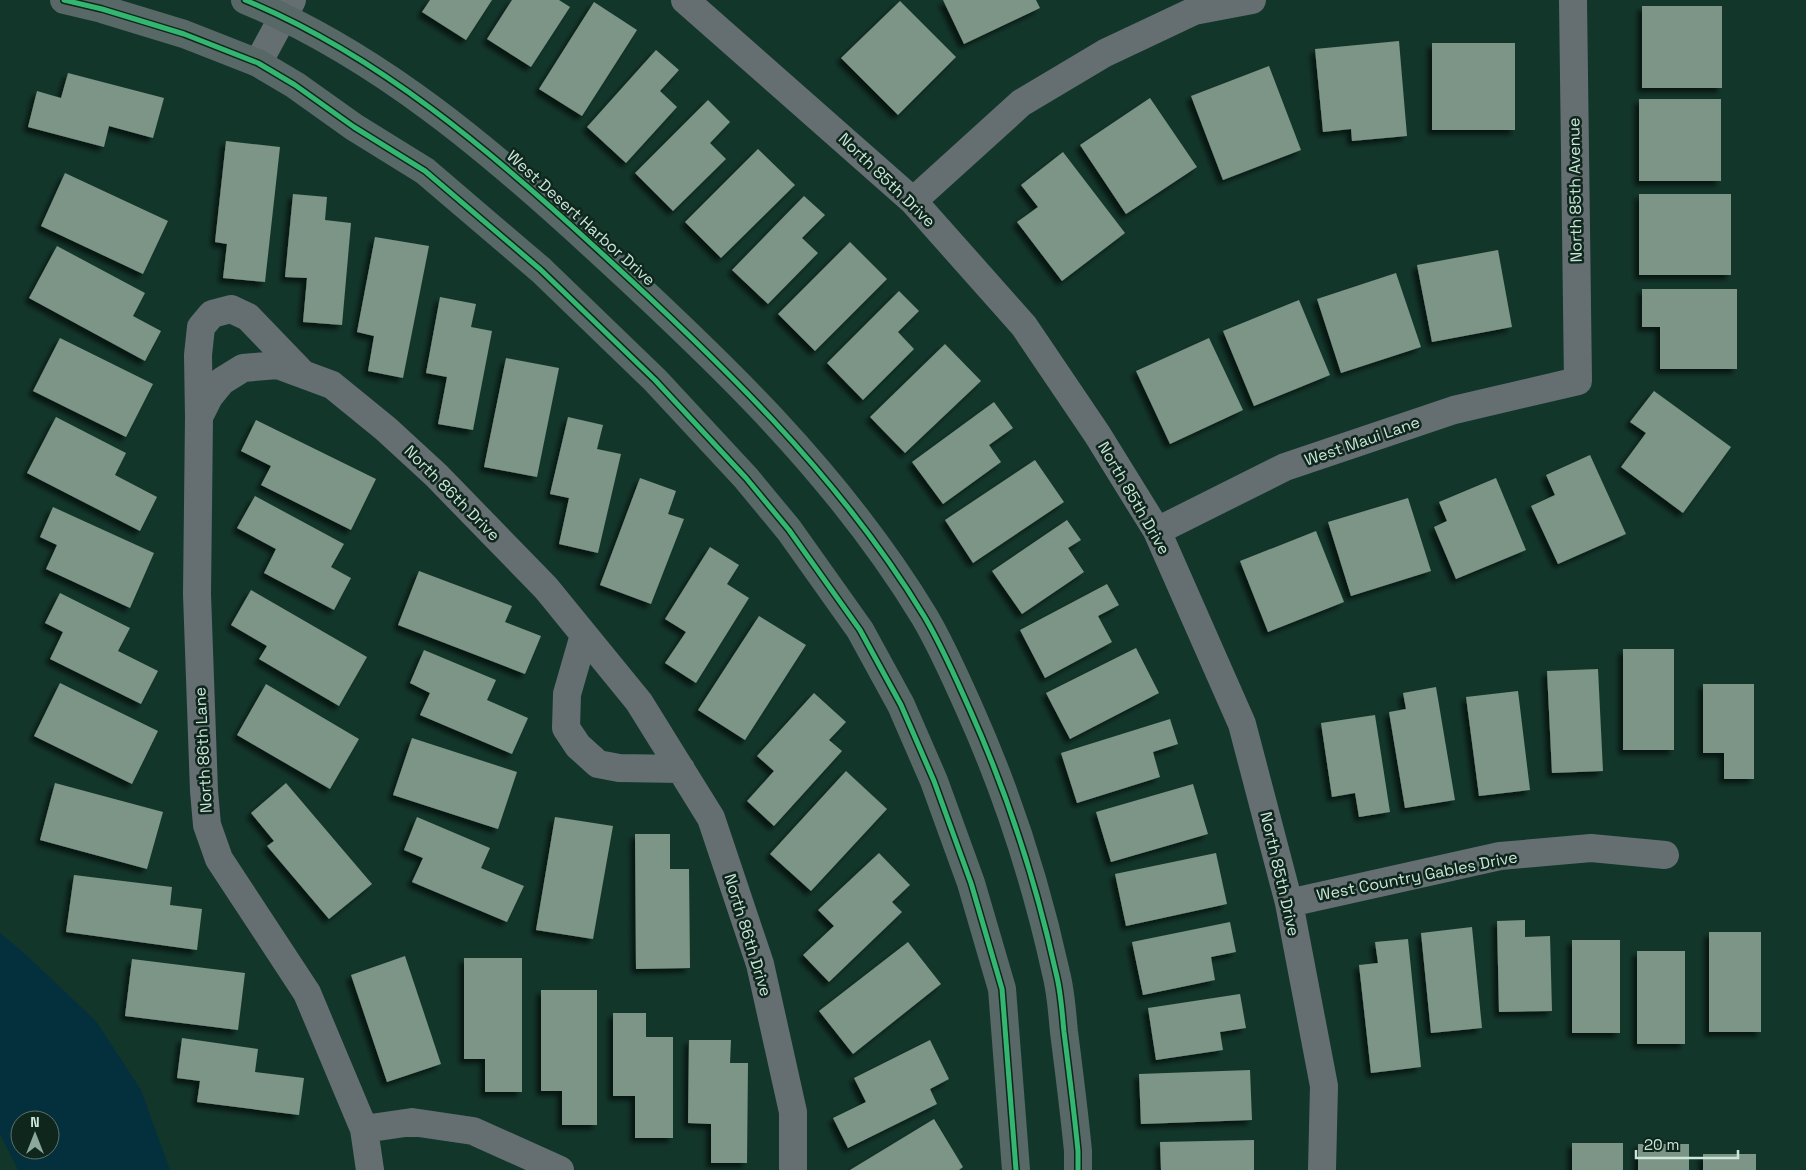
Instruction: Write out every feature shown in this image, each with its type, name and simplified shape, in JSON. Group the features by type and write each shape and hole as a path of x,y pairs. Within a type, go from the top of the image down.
{"street":[{"path":"64,0 102,9 184,34 258,64 295,84 354,127 425,171 534,264 654,380 746,478 789,530 860,630 901,705 934,781 971,883 1002,989 1016,1170"},
{"name":"West Desert Harbor Drive","path":"245,0 288,8 414,96 475,142 542,198 692,336 768,413 842,499 925,618 954,674 992,759 1029,865 1057,977 1078,1151 1078,1170"},
{"name":"North 85th Drive","path":"685,0 913,201 1024,326 1097,434 1157,531 1242,724 1288,903 1324,1086 1322,1170"},
{"path":"913,201 1021,103 1104,53 1194,11 1252,0"},
{"name":"North 85th Avenue","path":"1573,0 1578,381"},
{"path":"258,64 288,8"},
{"name":"North 86th Drive","path":"199,417 198,355 201,327 212,314 231,309 248,317 301,372"},
{"name":"North 86th Drive","path":"243,368 278,366 301,372 332,385 386,429 429,469 546,588 639,702 711,818 760,964 793,1112 793,1170"},
{"name":"North 86th Lane","path":"243,368 222,381 209,397 199,417 197,594 207,825 219,859 308,993 364,1129 370,1170"},
{"name":"West Maui Lane","path":"1157,531 1285,467 1454,410 1578,381"},
{"path":"584,635 567,694 566,728 578,746 598,764 619,768 681,770"},
{"name":"West Country Gables Drive","path":"1288,903 1500,856 1591,848 1665,855"},
{"path":"364,1129 412,1122 473,1131 560,1170"}],"water":[{"path":"0,933 23,952 96,1021 141,1090 170,1170 18,1170 13,1160 60,1160 60,1110 10,1110 10,1154 0,1134"}],"building":[{"path":"430,0 492,0 466,40 422,12"},
{"path":"512,0 559,0 570,7 531,67 487,39"},
{"path":"943,0 1036,0 1040,8 964,44"},
{"path":"900,1 956,57 898,115 841,58"},
{"path":"594,2 637,30 582,116 539,89"},
{"path":"1642,6 1722,6 1722,88 1642,88"},
{"path":"1399,41 1407,136 1352,141 1351,129 1323,132 1315,49"},
{"path":"1432,43 1515,43 1515,130 1432,130"},
{"path":"656,50 679,70 660,91 677,107 626,163 587,127"},
{"path":"1269,66 1301,150 1223,180 1191,96"},
{"path":"68,73 164,98 153,138 109,126 104,147 28,127 37,91 61,98"},
{"path":"1150,98 1197,167 1126,214 1080,145"},
{"path":"1639,99 1721,99 1721,181 1639,181"},
{"path":"708,100 730,122 710,143 726,159 673,211 635,173"},
{"path":"226,141 280,147 265,282 223,278 227,244 215,242"},
{"path":"758,149 795,185 721,258 685,222"},
{"path":"1063,152 1125,233 1062,281 1017,222 1038,207 1021,185"},
{"path":"65,173 168,221 143,274 41,226"},
{"path":"293,194 327,197 325,220 351,223 342,325 303,322 307,278 285,277"},
{"path":"1639,194 1731,194 1731,275 1639,275"},
{"path":"804,196 825,215 802,238 818,253 768,304 732,270"},
{"path":"375,237 429,246 403,378 368,371 374,336 357,332"},
{"path":"850,242 887,279 815,351 778,314"},
{"path":"57,246 145,293 133,316 161,331 145,361 29,298"},
{"path":"1498,250 1512,327 1432,342 1417,265"},
{"path":"1396,273 1421,347 1341,373 1317,299"},
{"path":"1642,289 1737,289 1737,369 1660,369 1660,327 1642,327"},
{"path":"899,291 919,311 898,332 914,349 863,400 827,363"},
{"path":"440,297 476,304 471,327 492,331 473,430 438,424 447,377 426,373"},
{"path":"1299,300 1330,375 1254,406 1223,331"},
{"path":"60,338 153,384 126,437 33,391"},
{"path":"1209,338 1243,410 1170,444 1136,371"},
{"path":"945,344 981,381 905,453 870,417"},
{"path":"506,358 559,368 537,477 484,467"},
{"path":"1654,391 1731,447 1683,513 1621,467 1646,433 1630,422"},
{"path":"994,402 1013,428 989,445 1001,462 943,504 912,462"},
{"path":"56,417 126,453 115,475 157,497 140,531 27,473"},
{"path":"568,417 603,425 597,449 621,454 598,553 559,544 569,498 550,494"},
{"path":"256,420 376,479 351,530 261,485 271,466 241,451"},
{"path":"1590,455 1626,534 1558,564 1531,506 1555,495 1546,475"},
{"path":"1035,460 1064,502 973,563 945,520"},
{"path":"640,478 676,491 668,514 684,519 651,604 600,585"},
{"path":"1496,478 1526,550 1456,579 1434,527 1447,521 1439,502"},
{"path":"255,496 344,544 331,567 351,578 334,610 264,573 276,549 237,528"},
{"path":"1408,498 1431,571 1351,596 1328,522"},
{"path":"53,507 154,553 130,608 46,569 57,545 40,537"},
{"path":"1067,520 1081,540 1068,548 1084,572 1022,614 992,571"},
{"path":"1316,531 1344,602 1268,632 1240,561"},
{"path":"710,547 739,565 727,584 749,598 696,683 665,663 686,632 665,619"},
{"path":"419,571 512,606 505,622 541,636 525,674 398,625"},
{"path":"1107,584 1119,605 1098,616 1112,642 1045,678 1020,630"},
{"path":"251,590 367,657 339,706 259,659 267,646 231,625"},
{"path":"60,593 130,628 118,651 158,671 141,704 50,659 63,632 45,623"},
{"path":"759,616 806,645 745,740 698,710"},
{"path":"1136,648 1159,693 1070,739 1046,693"},
{"path":"1623,649 1674,649 1674,750 1623,750"},
{"path":"424,650 496,680 487,700 528,718 512,754 420,715 430,693 410,683"},
{"path":"1598,669 1603,771 1552,773 1547,671"},
{"path":"60,683 158,731 132,784 34,736"},
{"path":"266,684 359,739 330,789 237,735"},
{"path":"1703,684 1754,684 1754,779 1724,779 1724,753 1703,753"},
{"path":"1436,687 1455,800 1405,808 1389,712 1406,709 1403,693"},
{"path":"1518,691 1530,790 1479,796 1466,697"},
{"path":"814,693 846,722 829,740 842,751 774,826 747,801 774,771 757,756"},
{"path":"1375,715 1390,812 1359,817 1355,793 1332,797 1321,723"},
{"path":"1170,719 1178,744 1153,752 1160,777 1077,803 1061,753"},
{"path":"412,738 517,772 498,829 393,795"},
{"path":"846,771 887,809 811,891 770,854"},
{"path":"55,783 163,812 147,869 40,840"},
{"path":"286,783 372,884 329,919 267,846 274,841 251,813"},
{"path":"1193,784 1208,834 1111,862 1096,812"},
{"path":"417,817 490,848 481,868 524,886 507,922 412,882 423,858 404,850"},
{"path":"555,817 613,826 593,939 536,930"},
{"path":"635,834 670,834 670,869 689,869 690,968 636,969"},
{"path":"879,853 910,885 892,902 902,912 829,982 803,955 834,926 818,910"},
{"path":"1216,853 1227,904 1126,926 1115,874"},
{"path":"74,875 172,887 170,905 202,909 197,950 66,932"},
{"path":"1525,920 1525,937 1550,936 1552,1011 1499,1012 1497,921"},
{"path":"1230,922 1236,952 1211,957 1215,980 1143,995 1132,942"},
{"path":"1472,927 1482,1028 1431,1033 1421,933"},
{"path":"1709,932 1761,932 1761,1032 1709,1032"},
{"path":"1408,939 1421,1067 1371,1073 1359,965 1378,963 1375,942"},
{"path":"1572,940 1620,940 1620,1033 1572,1033"},
{"path":"908,942 941,984 853,1054 819,1011"},
{"path":"1637,951 1685,951 1685,1044 1637,1044"},
{"path":"405,956 441,1064 387,1082 351,975"},
{"path":"464,958 522,958 522,1092 485,1092 485,1059 464,1059"},
{"path":"132,959 245,973 238,1030 125,1016"},
{"path":"541,990 597,990 597,1125 562,1125 562,1091 541,1091"},
{"path":"1240,994 1246,1028 1220,1032 1223,1050 1156,1060 1148,1008"},
{"path":"613,1013 646,1013 646,1037 673,1037 673,1138 635,1138 635,1096 613,1096"},
{"path":"182,1038 258,1049 255,1072 304,1078 299,1115 197,1102 200,1081 177,1078"},
{"path":"689,1040 731,1040 730,1063 748,1063 747,1163 711,1163 711,1124 688,1123"},
{"path":"930,1040 949,1079 930,1089 937,1104 848,1148 833,1118 866,1102 854,1078"},
{"path":"1250,1070 1252,1120 1141,1124 1139,1074"},
{"path":"934,1119 963,1167 959,1170 850,1170"},
{"path":"1254,1140 1254,1170 1161,1170 1160,1142"},
{"path":"1572,1143 1623,1143 1623,1170 1572,1170"},
{"path":"1638,1144 1689,1144 1689,1170 1638,1170"},
{"path":"1703,1154 1756,1154 1756,1170 1703,1170"}],"cycle path":[{"path":"64,0 102,9 184,34 258,63 295,85 354,127 425,171 541,270 655,380 746,478 789,530 860,630 901,705 934,781 971,883 1002,989 1016,1170"},
{"path":"245,0 341,48 387,77 475,142 516,177 642,291 731,376 815,467 854,514 890,564 937,639 984,742 1020,839 1048,939 1059,987 1078,1151 1078,1170"}]}
